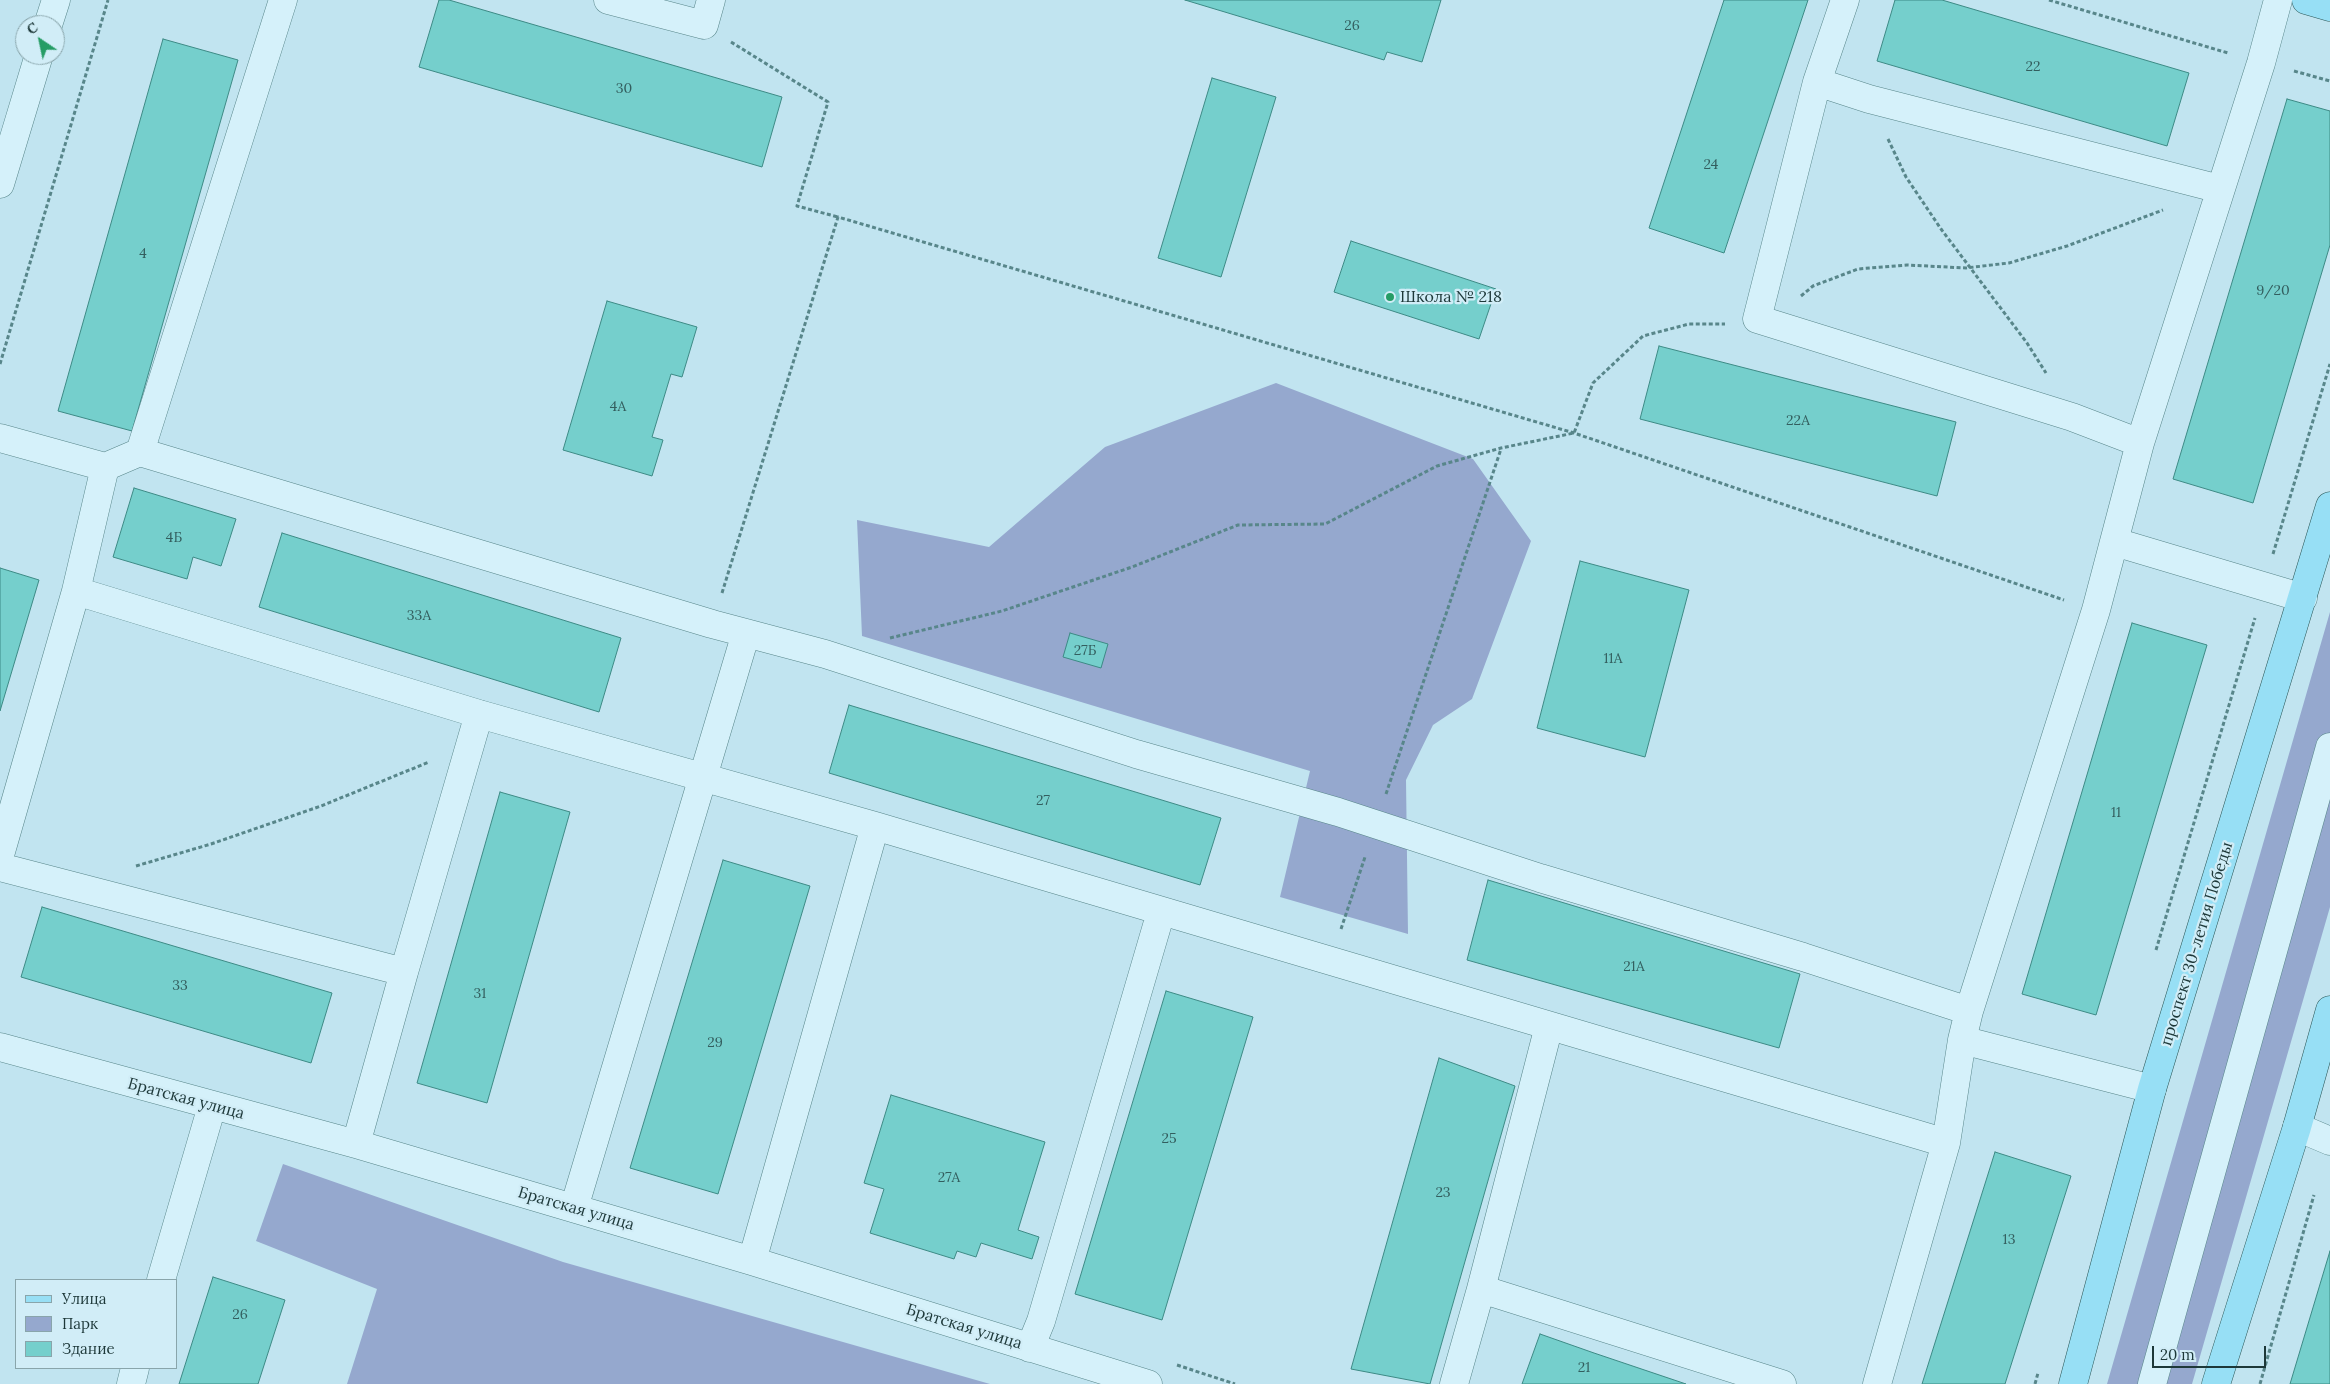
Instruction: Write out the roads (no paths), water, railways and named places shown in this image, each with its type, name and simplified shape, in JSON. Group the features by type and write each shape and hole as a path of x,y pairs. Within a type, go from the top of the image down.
{"main road":[{"path":"2306,0 2330,7"},
{"name":"проспект 30-летия Победы","path":"2072,1384 2152,1089 2330,506"},
{"path":"2216,1384 2297,1127 2330,1010"}],"street":[{"path":"51,15 56,0"},
{"path":"140,452 283,0"},
{"path":"608,0 707,12"},
{"path":"1845,0 1817,82 1763,320 2072,417 2140,443"},
{"path":"1878,1384 1946,1143 1962,1040 1969,1011 2096,610 2140,443 2261,62 2278,0"},
{"path":"0,184 36,65"},
{"path":"1817,82 1869,99 2220,189"},
{"path":"0,438 105,467 140,452 712,624 825,654 1136,754 1376,824 1540,878 1803,956 1969,1011"},
{"path":"0,855 76,591 105,467"},
{"path":"2115,542 2303,598"},
{"path":"76,591 479,714 875,826 1946,1143"},
{"path":"574,1208 746,633"},
{"path":"356,1144 479,714"},
{"path":"2152,1384 2330,747"},
{"path":"752,1261 875,826"},
{"path":"0,867 404,972"},
{"path":"1030,1348 1041,1321 1161,912"},
{"path":"1454,1384 1481,1289 1549,1026"},
{"path":"1962,1040 2152,1089"},
{"name":"Братская улица","path":"0,1047 356,1144 752,1261 1148,1384"},
{"path":"161,1279 212,1106"},
{"path":"2297,1127 2330,1141"},
{"path":"1481,1289 1782,1384"},
{"path":"131,1384 135,1369"}],"place":[{"name":"Школа № 218","path":"1390,297"}]}
